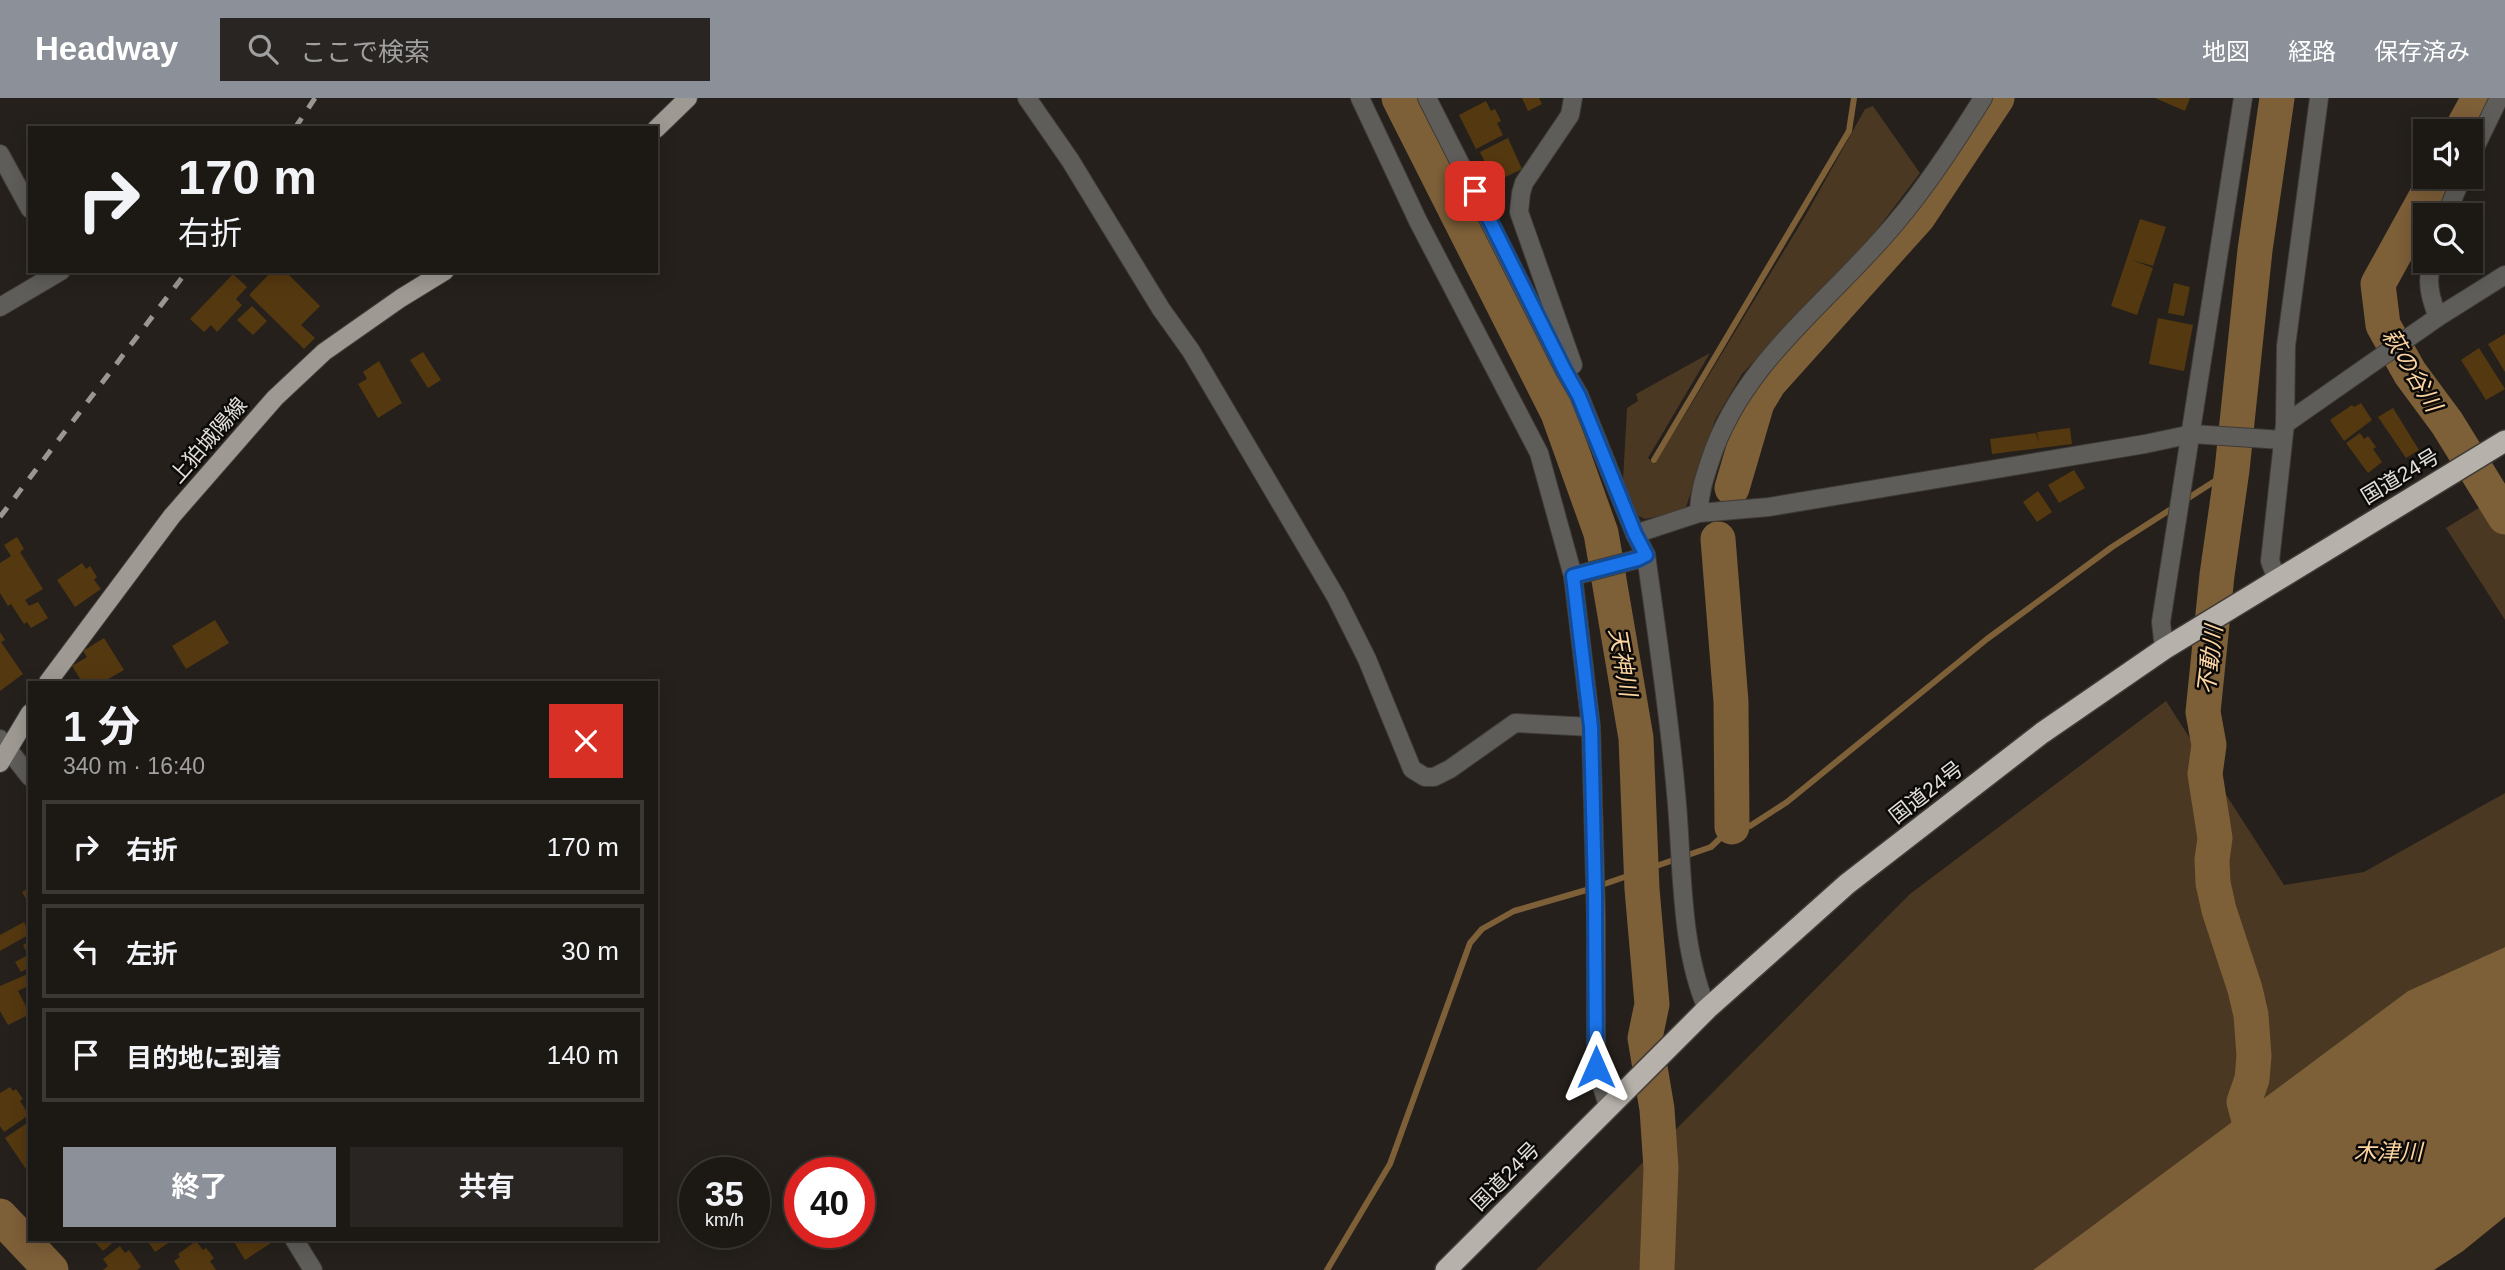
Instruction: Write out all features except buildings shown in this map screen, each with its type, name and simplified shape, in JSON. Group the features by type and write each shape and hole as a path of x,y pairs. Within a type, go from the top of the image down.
{"highway":[{"name":"国道24号","path":"1446,1270 1707,1009 1847,884 2042,733 2170,645 2496,447"}],"main road":[{"path":"658,127 688,98"},
{"name":"上狛城陽線","path":"49,681 172,516 275,398 324,352 442,273"},
{"path":"3,751 28,716"}],"street":[{"path":"1027,98 1070,160 1161,309 1191,351 1336,597 1367,659 1412,769 1425,777 1434,777 1450,769 1515,723 1591,727"},
{"path":"1360,98 1418,220 1539,453 1578,575 1591,727 1596,905 1596,1067 1608,1106"},
{"path":"1427,98 1579,396 1635,534 1642,557 1667,696 1685,906 1696,982 1707,1009"},
{"path":"1573,98 1570,114 1524,183 1519,212 1574,368 1579,396"},
{"path":"1699,513 1699,495 1718,436 1740,395 1791,332 1898,221 1939,166 1983,98"},
{"path":"2170,645 2161,622 2199,434 2244,98"},
{"path":"2277,580 2270,561 2286,346 2319,98"},
{"path":"2483,131 2499,98"},
{"path":"0,154 28,205"},
{"path":"0,307 58,273"},
{"path":"2428,273 2430,298 2438,317"},
{"path":"1635,534 1699,513 1782,504 2199,434 2279,434 2374,361 2505,275"},
{"path":"1578,575 1642,557"},
{"path":"3,751 28,775"},
{"path":"295,1241 313,1270"}],"shaded area":[{"path":"1873,106 1920,173 1873,235 1742,374 1715,420 1686,507 1679,512 1645,519 1635,514 1623,480 1627,408 1638,401 1636,394 1710,353 1648,458 1655,464 1807,213 1865,109"},
{"path":"2505,492 2505,620 2446,528"},
{"path":"2166,701 2284,885 2364,872 2505,793 2505,947 2408,991 2033,1270 1536,1270 1910,894"}],"water":[{"name":"木津川","path":"2505,947 2505,1217 2463,1251 2434,1270 2033,1270 2408,991"}],"waterway":[{"name":"天神川","path":"1399,98 1558,413 1601,533 1636,738 1642,889 1652,1004 1645,1038 1657,1109 1661,1168 1657,1270"},
{"path":"1654,460 1849,131 1854,98"},
{"path":"1732,488 1757,403 1769,383 1918,217 1997,98"},
{"name":"不動川","path":"2259,1157 2244,1102 2252,1079 2254,1056 2251,1015 2213,883 2215,838 2205,774 2209,745 2203,712 2255,250 2277,98"},
{"name":"萩の谷川","path":"2468,119 2479,98"},
{"name":"萩の谷川","path":"2430,189 2378,284 2383,325 2410,373 2447,423 2505,517"},
{"path":"1327,1270 1390,1164 1470,943 1482,929 1514,911 1590,889 1711,847 1732,827 1750,826 1787,802 1987,639 2112,547 2232,470"},
{"name":"天神川","path":"1601,533 1604,524"},
{"path":"1718,539 1731,702 1732,827"},
{"path":"0,1216 51,1270"}],"railway":[{"path":"296,126 315,98"},
{"path":"0,517 185,273"}],"route":[{"path":"1475,191 1579,396 1646,555 1573,576 1591,727 1596,1067"}]}
